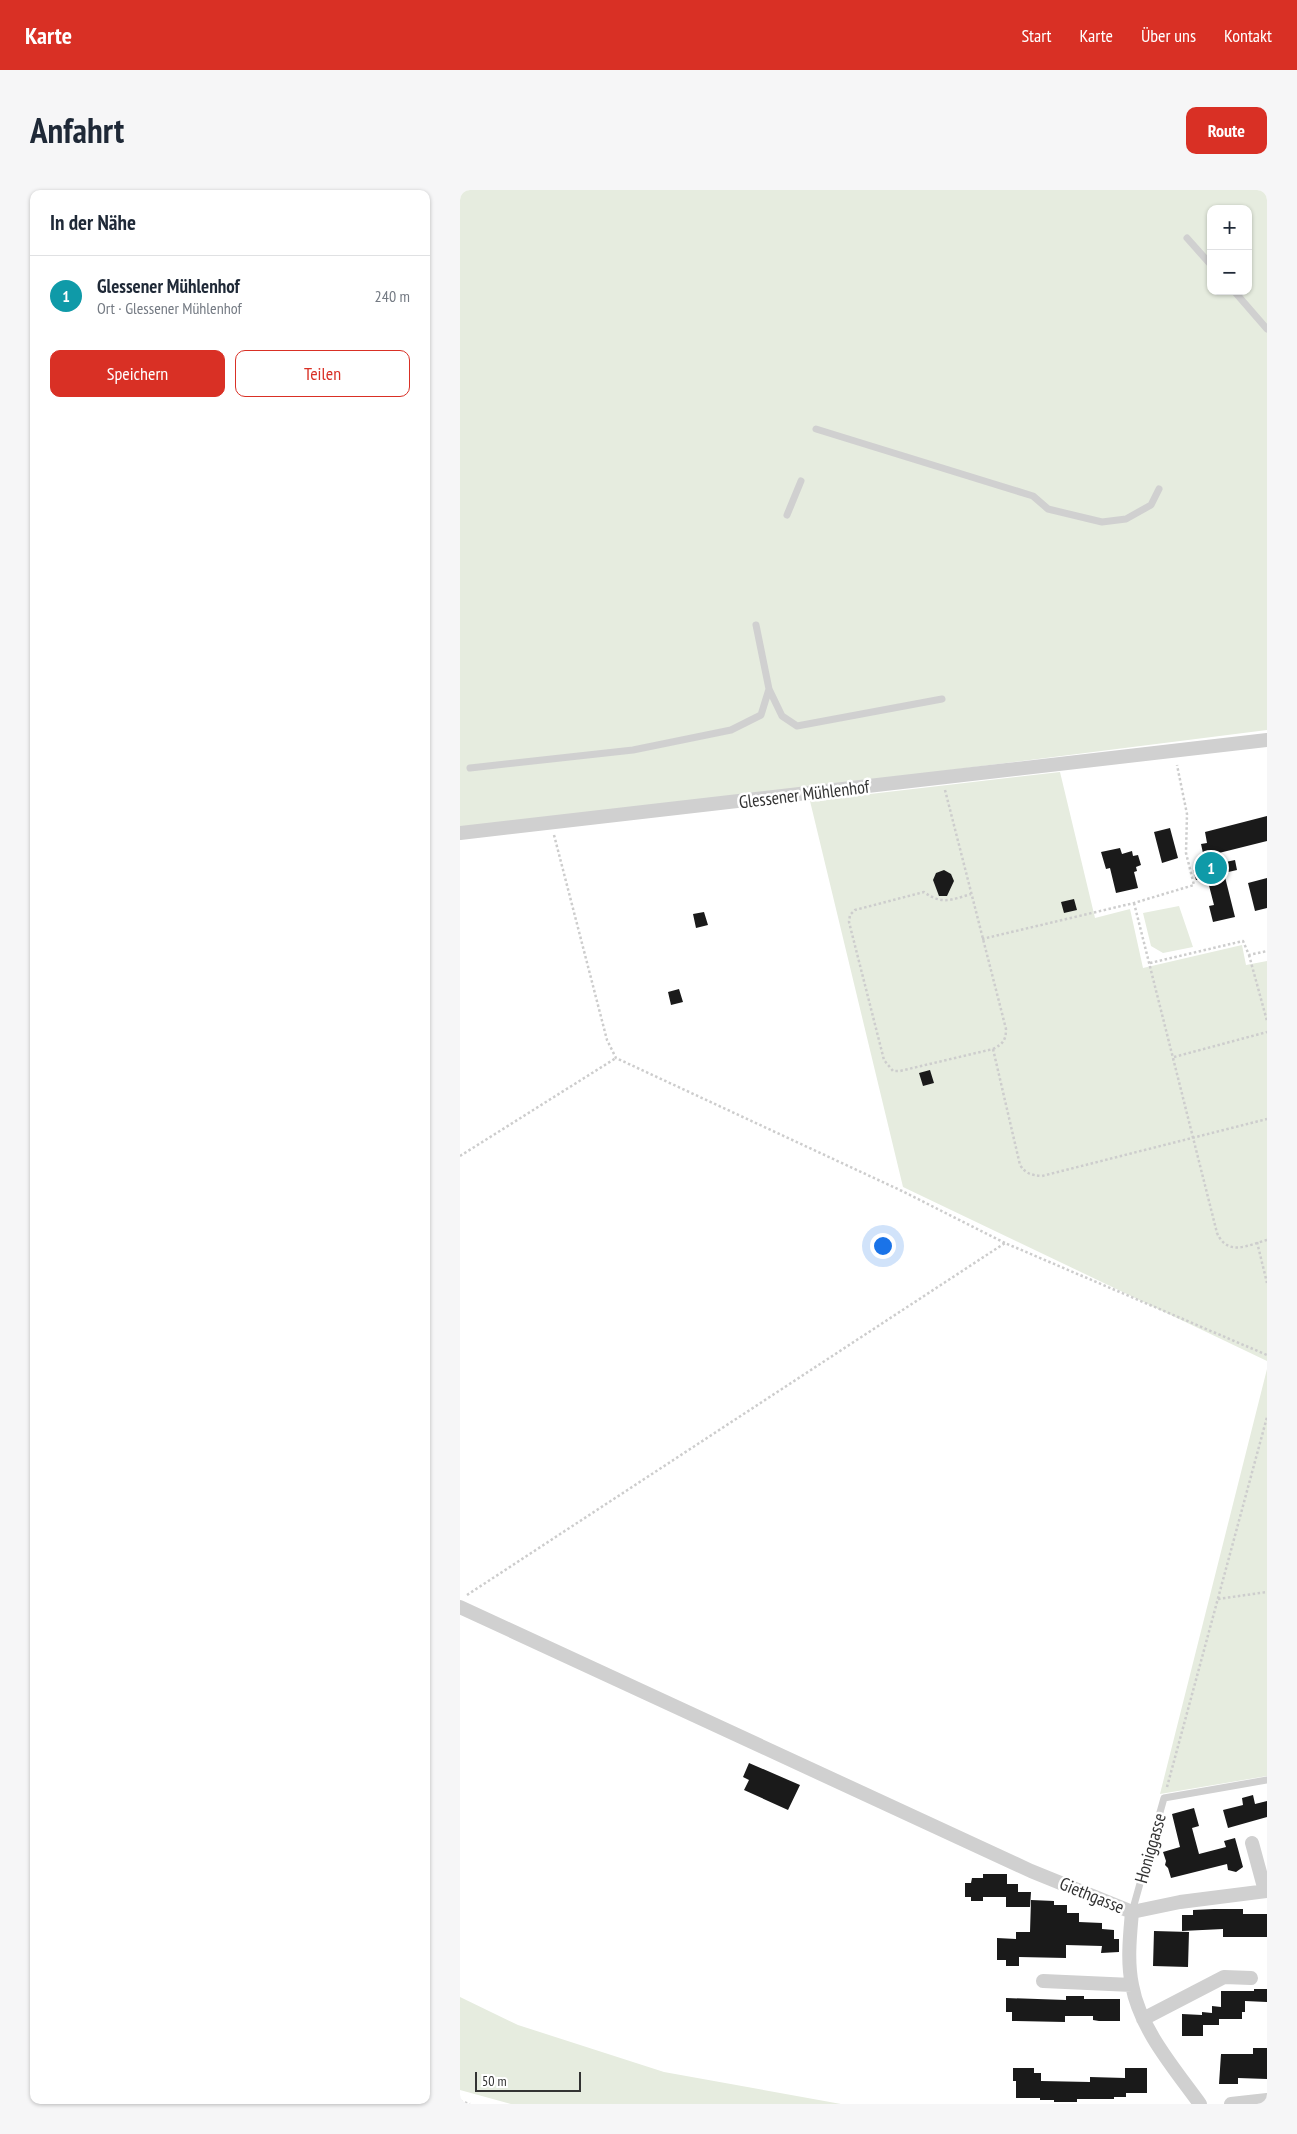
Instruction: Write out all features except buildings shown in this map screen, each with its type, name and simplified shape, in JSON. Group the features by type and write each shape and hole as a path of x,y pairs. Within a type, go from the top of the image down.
{"street":[{"name":"Glessener Mühlenhof","path":"460,833 1267,740"},
{"name":"Giethgasse","path":"460,1607 1031,1871 1132,1912 1180,1902 1266,1891 1252,1842"},
{"path":"1132,1912 1129,1947 1132,1985 1144,2019 1168,2061 1200,2104"},
{"path":"1144,2019 1224,1977 1251,1978"},
{"path":"1043,1981 1132,1985"},
{"path":"1231,2104 1267,2100"}],"lane":[{"path":"1187,238 1207,260"},
{"path":"1237,295 1267,329"},
{"path":"816,429 1033,496 1048,509 1102,522 1126,520 1151,505 1158,489"},
{"path":"787,515 801,480"},
{"path":"756,625 769,689 782,716 797,726 942,699"},
{"path":"470,768 632,750 731,730 761,715 769,689"},
{"name":"Honiggasse","path":"1132,1912 1164,1798 1267,1780"}],"path":[{"path":"982,939 1134,903 1194,885 1186,853 1187,814 1175,751"},
{"path":"943,778 1006,1029 1006,1038 1001,1045 993,1049 900,1071 893,1071 884,1060 849,922 850,915 855,910 924,892 935,899 947,901 971,894"},
{"path":"551,823 607,1040 616,1058 902,1190 1005,1243 1267,1356"},
{"path":"1134,903 1174,1057 1192,1137 1221,1242 1228,1247 1238,1247 1267,1240"},
{"path":"1150,964 1243,941 1249,954 1267,1021"},
{"path":"1249,954 1267,951"},
{"path":"1174,1057 1267,1032"},
{"path":"993,1049 1020,1165 1024,1171 1031,1175 1042,1176 1267,1119"},
{"path":"460,1156 616,1058"},
{"path":"1257,1242 1267,1283"},
{"path":"460,1599 1005,1243"},
{"path":"1164,1798 1267,1417"},
{"path":"1218,1599 1267,1592"},
{"path":"460,2101 470,2104"}],"shaded area":[{"path":"460,190 1267,190 1267,730 808,788 460,829"},
{"path":"1060,772 1095,918 1130,909 1143,968 1242,945 1246,965 1267,961 1267,1361 903,1187 810,801"},
{"path":"1179,906 1193,947 1163,953 1151,946 1143,913"},
{"path":"1267,1369 1267,1776 1160,1794"},
{"path":"460,1997 518,2025 664,2072 841,2104 511,2104 460,2090"}],"place":[{"name":"Glessener Mühlenhof","path":"1211,868"}]}
